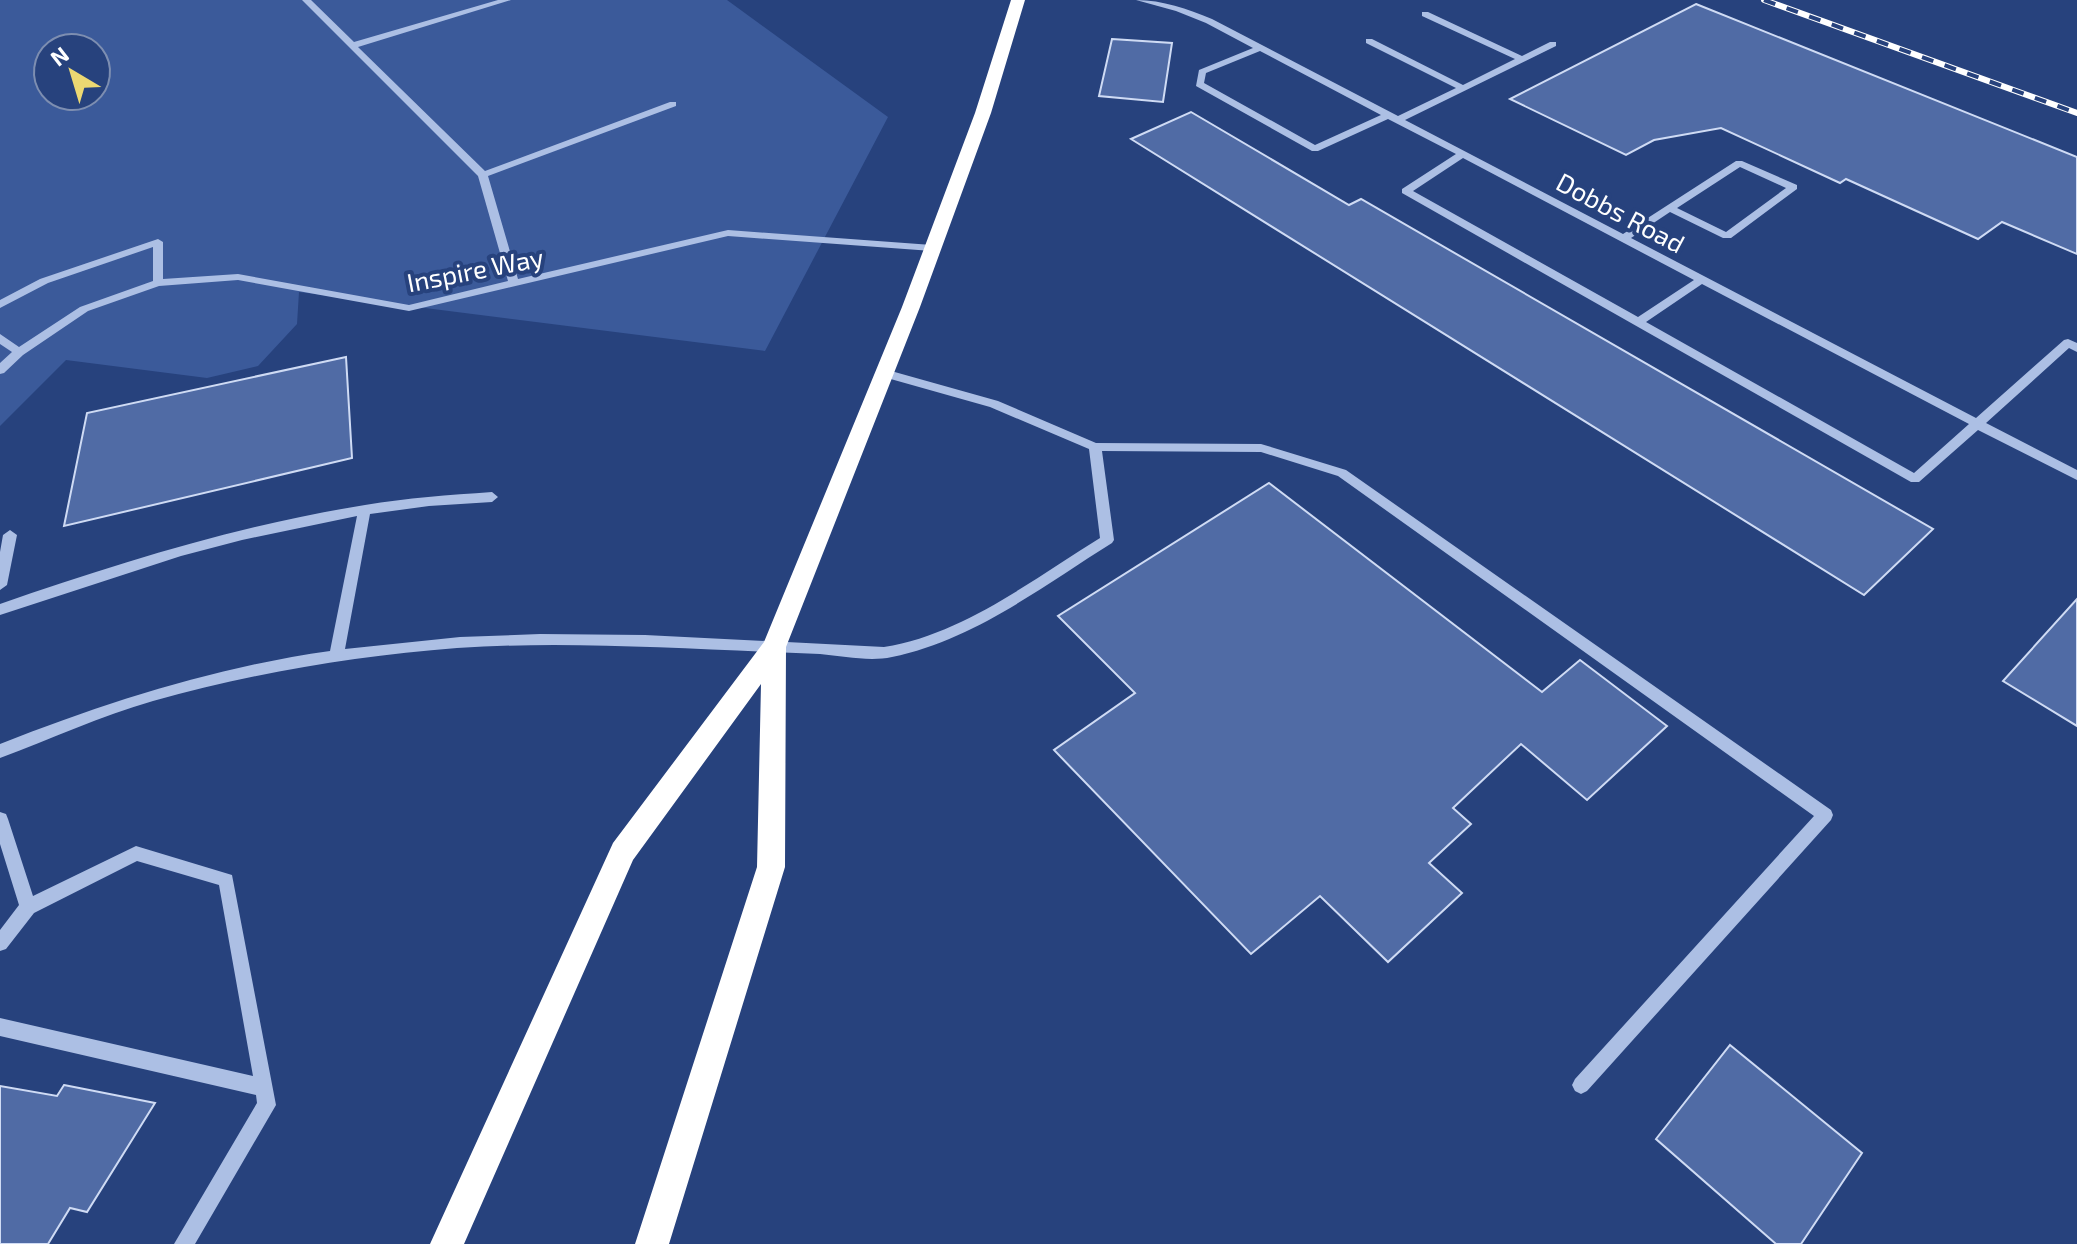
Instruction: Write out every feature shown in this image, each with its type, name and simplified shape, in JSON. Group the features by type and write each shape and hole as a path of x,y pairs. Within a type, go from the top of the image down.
{"highway":[{"path":"447,1244 623,852 774,647 884,373 983,113 1018,0"},
{"path":"652,1244 771,867 774,647"}],"street":[{"path":"306,0 483,175 514,285"},
{"path":"351,46 507,0"},
{"name":"Dobbs Road","path":"1140,0 1179,9 1260,48 2077,476"},
{"path":"1425,14 1521,59"},
{"path":"1369,41 1463,88"},
{"path":"1260,48 1202,72 1199,84 1315,149 1463,88 1553,44"},
{"path":"483,175 673,104"},
{"path":"1463,154 1406,191 1915,479 2068,343 2077,348"},
{"path":"1624,238 1739,163 1793,187 1727,236 1672,209"},
{"name":"Inspire Way","path":"0,370 19,352 84,309 158,283 238,277 409,308 728,233 932,248"},
{"path":"0,305 44,281 158,242 158,283"},
{"path":"1638,322 1702,279"},
{"path":"0,338 19,352"},
{"path":"884,373 994,404 1095,447 1261,448 1342,473 1825,815 1581,1085"},
{"path":"0,751 124,704 212,678 337,654 417,643 531,638 891,652 967,624 1107,540 1095,447"},
{"path":"0,610 105,573 198,547 364,511 446,499 492,497"},
{"path":"337,654 364,511"},
{"path":"0,585 10,535"},
{"path":"0,819 28,907"},
{"path":"0,943 28,907 136,853 226,880 267,1105 184,1244"},
{"path":"0,1027 265,1088"}],"shaded area":[{"path":"0,0 727,0 888,117 765,351 299,292 297,324 258,366 207,378 66,360 0,426"}],"building":[{"path":"1696,4 2077,157 2077,254 2002,222 1978,239 1846,179 1840,183 1721,128 1654,140 1626,155 1510,99"},
{"path":"1112,39 1172,43 1163,102 1099,96"},
{"path":"1191,112 1349,205 1361,199 1933,529 1864,595 1131,139"},
{"path":"346,357 352,458 64,526 87,413"},
{"path":"1269,483 1542,692 1580,660 1667,726 1587,800 1521,744 1453,808 1471,824 1429,863 1462,893 1388,962 1320,896 1251,954 1054,750 1135,693 1058,616"},
{"path":"2077,599 2077,726 2003,681"},
{"path":"1730,1045 1862,1153 1801,1244 1776,1244 1656,1139"},
{"path":"64,1085 155,1103 87,1212 70,1208 48,1244 0,1244 0,1086 57,1096"}],"railway":[{"path":"1764,0 2077,113"}]}
